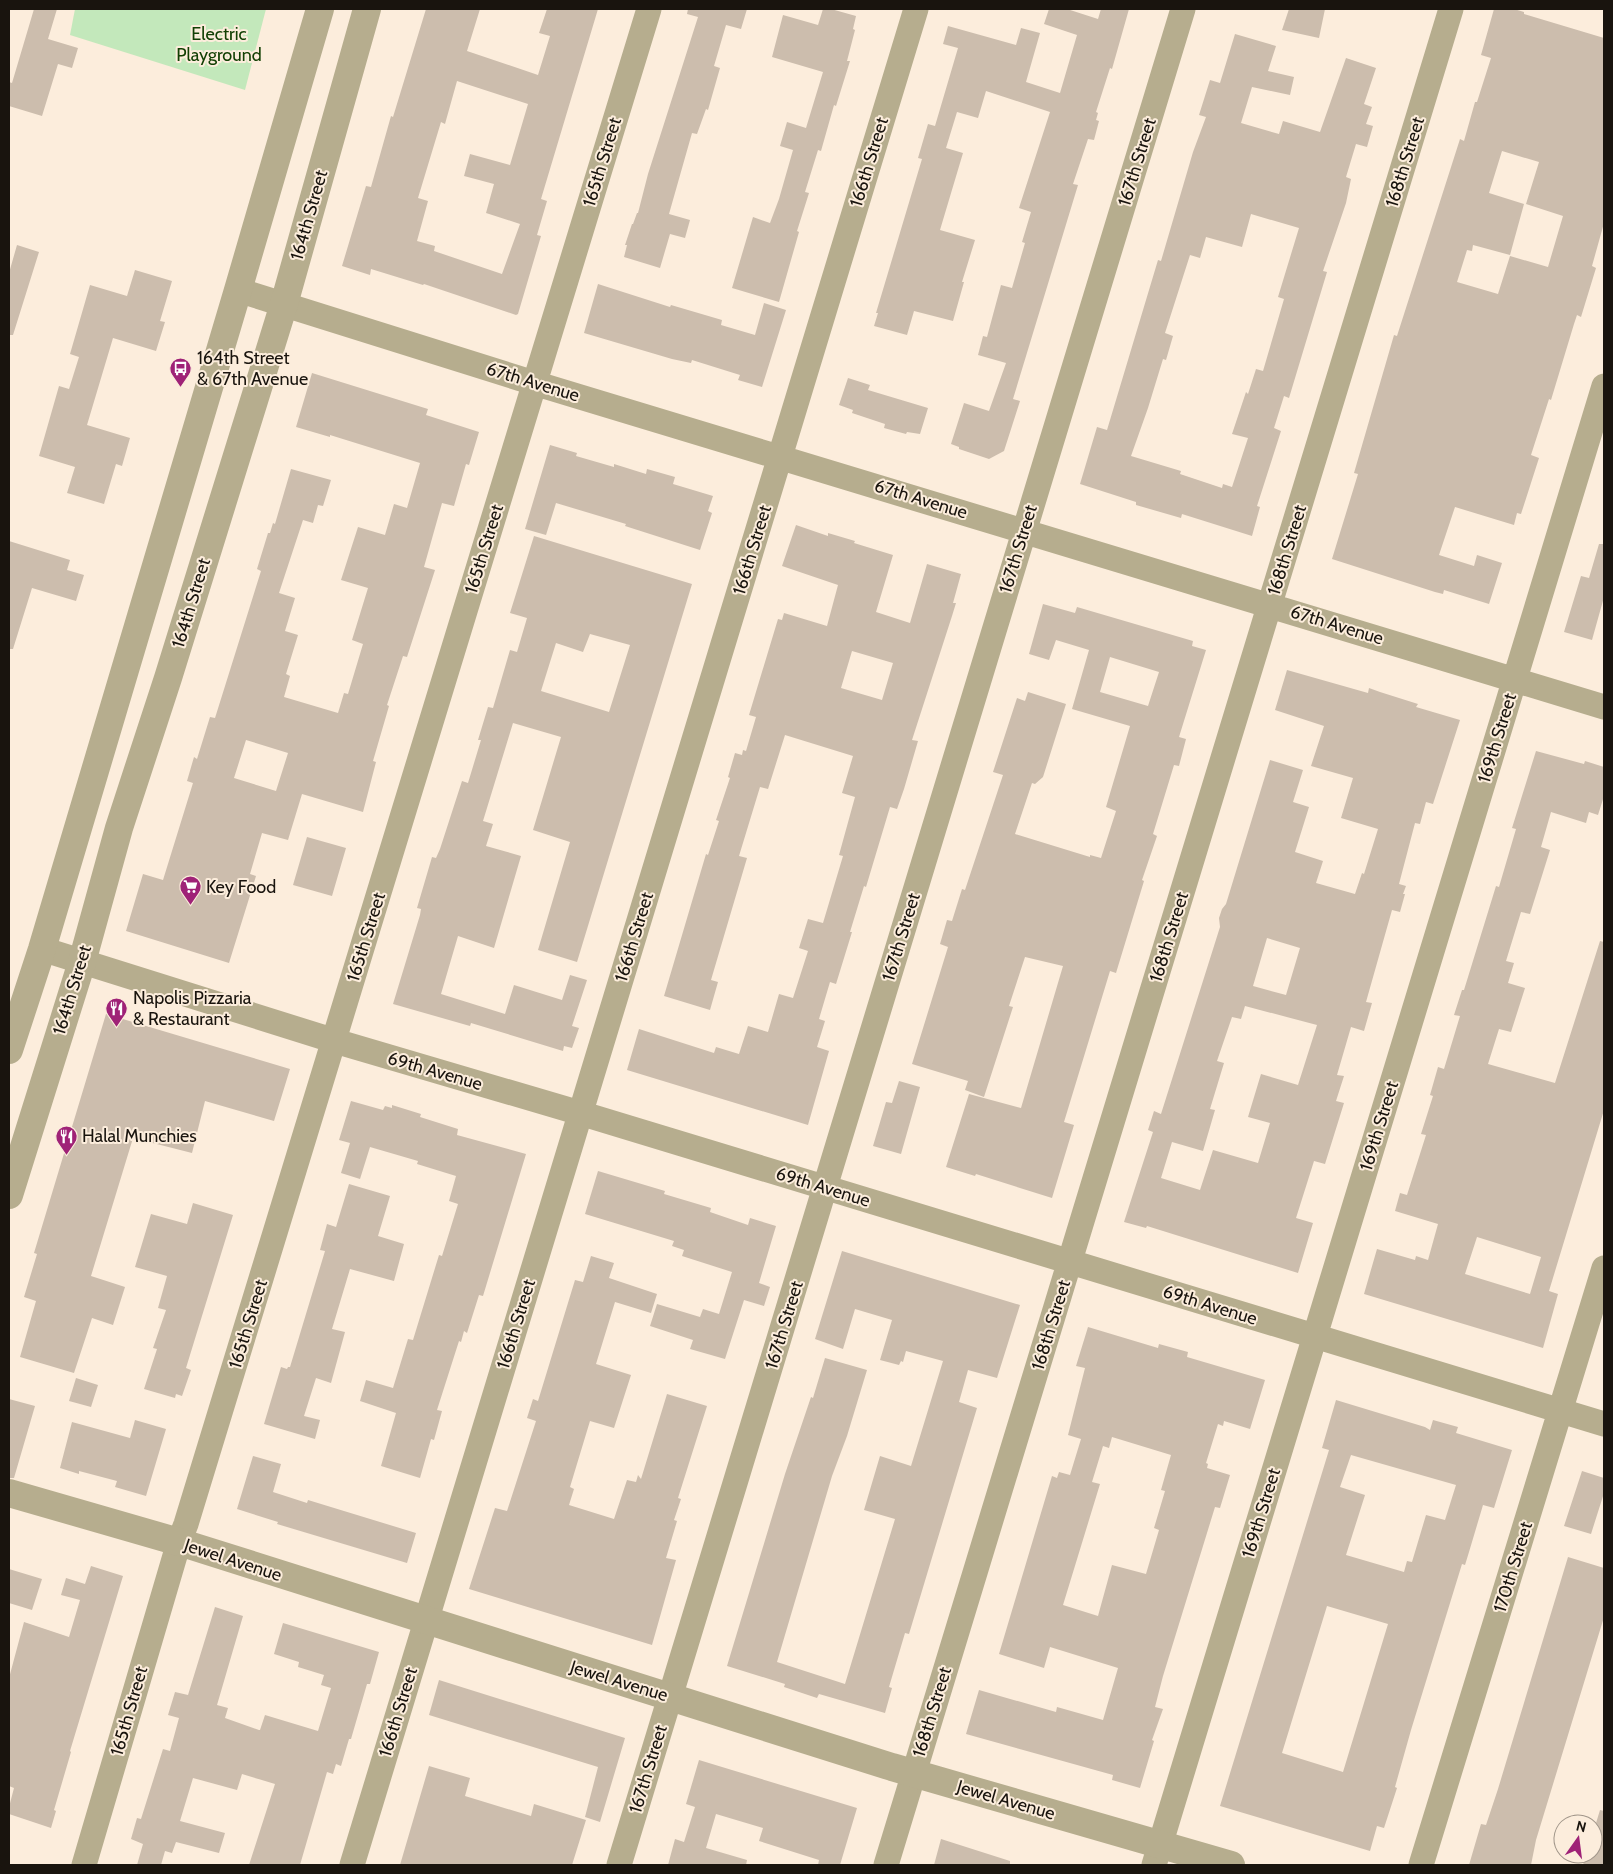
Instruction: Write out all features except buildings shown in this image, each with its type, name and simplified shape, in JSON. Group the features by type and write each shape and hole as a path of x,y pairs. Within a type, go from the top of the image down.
{"street":[{"path":"9,1050 42,949 320,9"},
{"name":"164th Street","path":"9,1195 82,962 119,828 171,669 284,304 367,9"},
{"name":"165th Street","path":"84,1865 179,1542 649,9"},
{"name":"166th Street","path":"352,1865 916,9"},
{"name":"167th Street","path":"620,1865 1183,9"},
{"name":"168th Street","path":"886,1865 1451,9"},
{"name":"67th Avenue","path":"238,290 534,383 1604,707"},
{"name":"169th Street","path":"1157,1855 1604,386"},
{"name":"69th Avenue","path":"42,949 334,1041 580,1113 1604,1424"},
{"name":"170th Street","path":"1421,1865 1604,1268"},
{"name":"Jewel Avenue","path":"9,1493 179,1542 913,1774 1157,1855 1230,1865"}],"green space":[{"name":"Electric Playground","path":"75,9 266,9 245,90 70,35"}],"place":[{"name":"164th Street & 67th Avenue","path":"181,387"},
{"name":"Key Food","path":"190,906"},
{"name":"Napolis Pizzaria & Restaurant","path":"117,1027"},
{"name":"Halal Munchies","path":"66,1155"}]}
